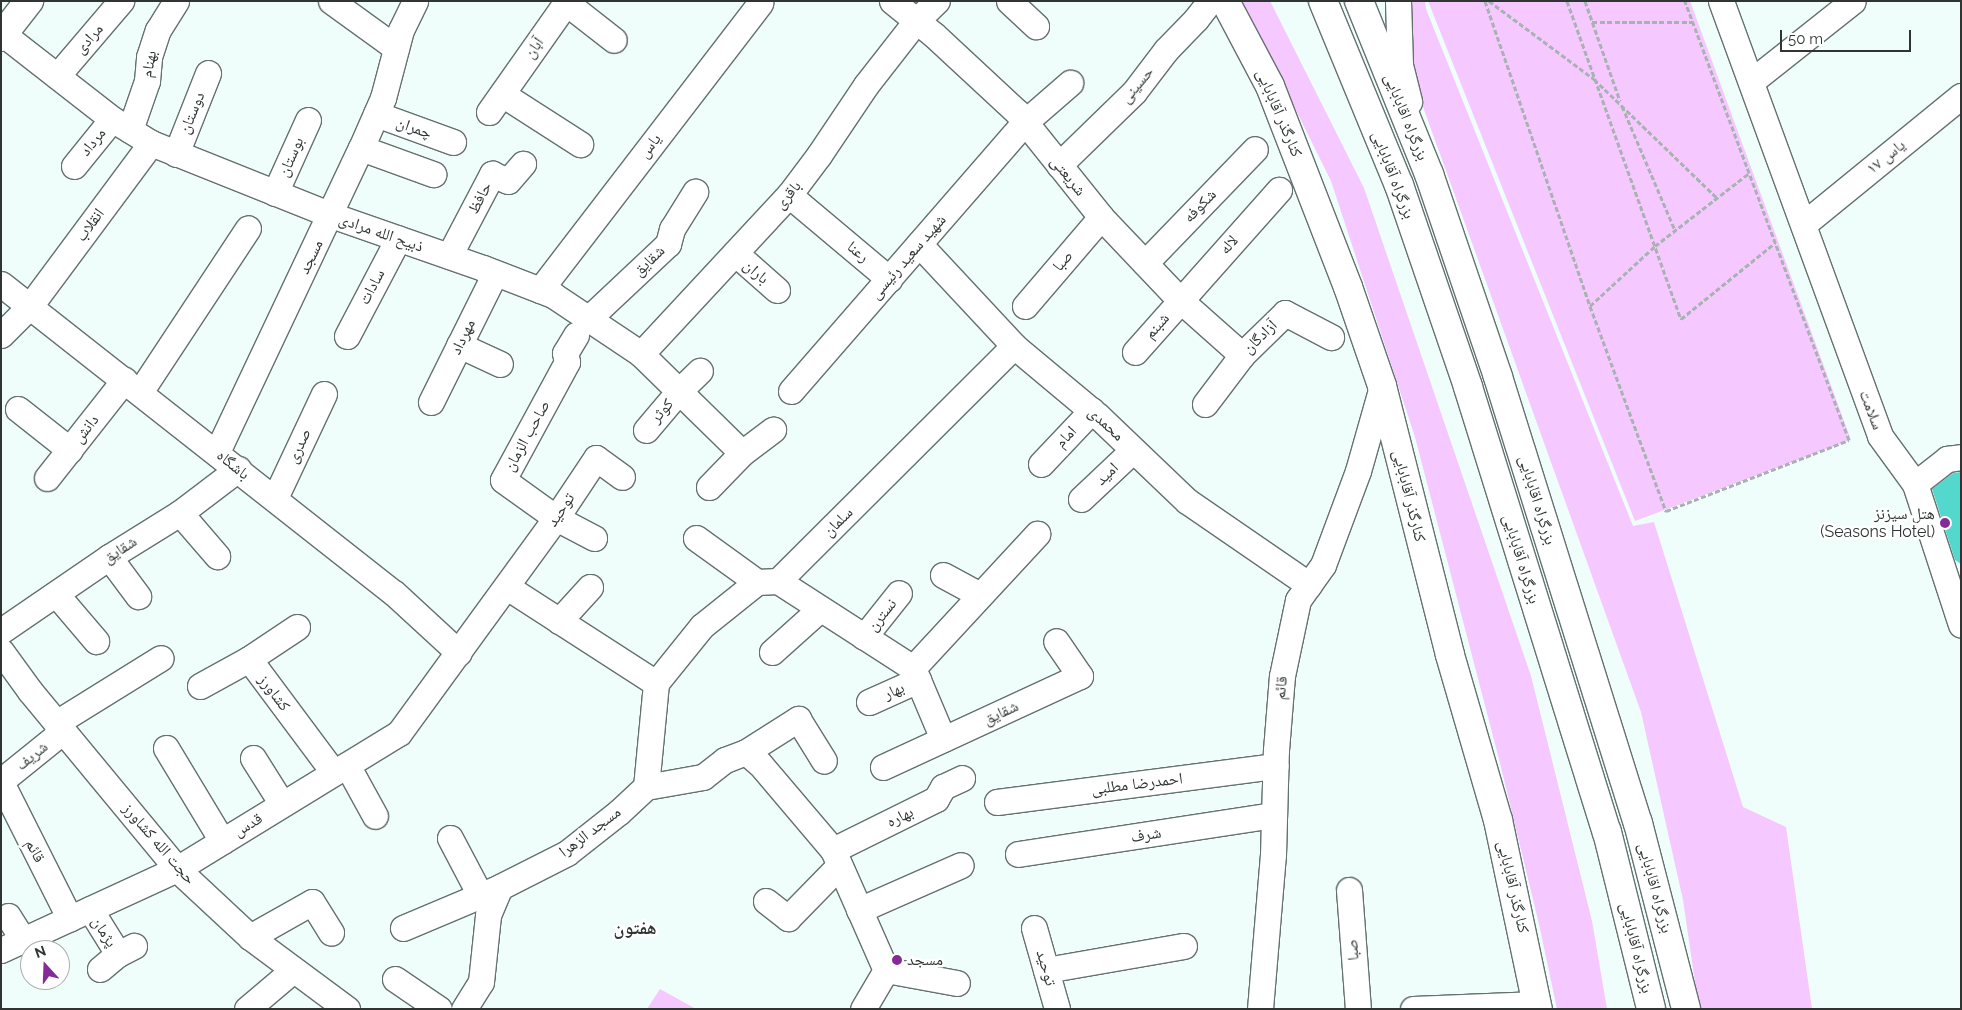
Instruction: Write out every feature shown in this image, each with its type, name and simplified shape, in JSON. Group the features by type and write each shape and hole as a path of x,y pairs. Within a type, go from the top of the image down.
{"main road":[{"path":"2,35 29,1"},
{"name":"کنارگذر آقابابایی","path":"1225,1 1270,86 1348,287 1382,386 1450,655 1498,820 1538,1006"},
{"path":"1312,1 1371,117"},
{"name":"بزرگراه اقابابایی","path":"1323,1 1371,117"},
{"name":"بزرگراه اقابابایی","path":"1359,1 1425,165 1498,377 1635,814 1686,1009"},
{"name":"بزرگراه آقابابایی","path":"1371,117 1399,185 1470,396 1607,832 1651,1009"}],"street":[{"name":"مرادی","path":"57,76 121,1"},
{"name":"بهنام","path":"121,124 147,81 149,57 158,30 176,1"},
{"path":"331,1 396,48"},
{"name":"مسجد","path":"217,452 331,215 376,114 383,98 401,30 415,1"},
{"name":"شریعتی","path":"892,1 1017,112 1101,216 1180,300 1242,355"},
{"path":"916,21 937,1"},
{"path":"1009,1 1036,26"},
{"name":"حسینی","path":"1059,165 1134,92 1166,50 1196,19 1210,1"},
{"path":"1398,1 1400,65 1425,165"},
{"name":"سلامت","path":"1721,1 1884,435"},
{"name":"سلامت","path":"1729,1 1810,219 1884,435"},
{"path":"1757,77 1853,1"},
{"path":"565,2 614,40"},
{"name":"آبان","path":"565,2 495,103 580,144"},
{"name":"یاس","path":"540,290 760,3"},
{"name":"باقری","path":"641,354 789,195 819,155 866,85 916,21"},
{"name":"ذبیح الله مرادی","path":"2,35 121,124 151,143 331,215 553,295 582,327 641,354 742,453"},
{"name":"دوستان","path":"176,154 208,73"},
{"name":"شهید سعید رئیسی","path":"791,391 1025,122 1070,83"},
{"name":"یاس ۱۷","path":"1810,219 1961,96"},
{"name":"چمران","path":"376,114 453,142"},
{"name":"بوستان","path":"275,193 308,120"},
{"name":"مرداد","path":"74,166 121,124"},
{"name":"انقلاب","path":"1,335 30,306 151,143"},
{"path":"361,148 433,174"},
{"name":"شکوفه","path":"1145,263 1255,149"},
{"name":"حافظ","path":"449,256 492,174 508,181 523,164"},
{"name":"لاله","path":"1180,300 1279,190"},
{"name":"شقایق","path":"582,327 668,244 672,229 695,192"},
{"name":"رعنا","path":"789,195 889,279"},
{"name":"صبا","path":"1024,306 1101,216"},
{"name":"دانش","path":"48,478 70,450 132,386 248,228"},
{"name":"سادات","path":"347,336 398,239"},
{"name":"محمدی","path":"919,244 1014,346 1092,410 1187,502 1309,585"},
{"name":"باران","path":"735,253 777,290"},
{"name":"مهرداد","path":"431,402 495,273"},
{"name":"باشگاه","path":"1,284 394,593 459,653"},
{"name":"شبنم","path":"1135,352 1180,300"},
{"name":"آزادگان","path":"1205,404 1242,355 1286,313 1331,338"},
{"name":"صاحب الزمان","path":"556,518 504,480 567,362 565,353 582,327"},
{"path":"459,345 500,364"},
{"name":"سلمان","path":"656,683 702,626 767,582 1014,346"},
{"name":"کوثر","path":"646,430 679,391 700,371"},
{"name":"قائم","path":"1260,1009 1273,855 1282,676 1298,600 1323,565 1358,471 1382,386"},
{"name":"صدری","path":"275,498 324,394"},
{"path":"18,409 70,450"},
{"name":"امام","path":"1041,464 1092,410"},
{"path":"709,488 742,453 773,430"},
{"path":"1884,435 1915,484 1961,625"},
{"name":"امید","path":"1081,499 1133,450"},
{"name":"توحید","path":"459,653 556,518 596,458 622,476"},
{"path":"1915,484 1947,459 1961,458"},
{"name":"شقایق","path":"1,631 109,557 180,513 238,469"},
{"path":"180,513 216,556"},
{"path":"556,518 594,538"},
{"path":"916,674 980,596 1037,534"},
{"path":"696,538 767,582 820,609 916,674 943,739"},
{"path":"109,557 138,596"},
{"path":"943,575 980,596"},
{"path":"506,587 656,683 646,787 703,778 725,760 746,752 798,719 824,761"},
{"path":"559,621 590,587"},
{"name":"نسترن","path":"864,637 899,593"},
{"path":"56,594 96,640"},
{"path":"772,652 820,609"},
{"name":"کشاورز","path":"297,627 249,659 340,769 375,816"},
{"name":"شقایق","path":"883,767 1080,676 1056,642"},
{"name":"حجت الله کشاورز","path":"1,651 60,727 176,869 250,936 346,1009"},
{"name":"قدس","path":"12,945 176,869 399,733 459,653"},
{"name":"شریف","path":"1,782 60,727 161,658"},
{"path":"200,686 249,659"},
{"name":"بهار","path":"869,702 916,674"},
{"path":"166,748 222,841"},
{"path":"746,752 760,764 836,858 886,970"},
{"path":"254,758 282,804"},
{"name":"احمدرضا مطلبی","path":"998,802 1276,766"},
{"name":"بهاره","path":"766,901 788,918 836,858 936,799 943,787 962,778"},
{"name":"قائم","path":"1,782 80,914"},
{"name":"مسجد الزهرا","path":"403,928 490,891 567,853 619,812 646,787"},
{"name":"شرف","path":"1018,854 1274,815"},
{"path":"450,838 490,891 481,982 464,1009"},
{"path":"859,910 961,865"},
{"name":"صبا","path":"1349,890 1358,1009"},
{"path":"250,936 312,902 331,932"},
{"name":"پژمان","path":"80,914 118,956"},
{"path":"8,916 12,945"},
{"name":"توحید","path":"1034,928 1058,1009"},
{"path":"1046,970 1184,946"},
{"path":"247,1009 293,970"},
{"path":"886,970 957,983"},
{"path":"863,1009 886,970"},
{"path":"395,979 439,1009"},
{"path":"1413,1009 1538,1006"}],"path":[{"path":"1485,1 1590,306 1666,511 1849,440 1685,1"},
{"path":"1489,1 1594,79 1621,103 1716,197"},
{"path":"1567,1 1681,319 1775,243"},
{"path":"1585,1 1621,103 1675,230"},
{"path":"1592,22 1693,22"},
{"path":"1590,306 1655,246 1749,173"}],"shaded area":[{"path":"1242,1 1270,1 1364,188 1531,676 1592,921 1607,1009 1557,1009 1539,924 1499,759 1415,437 1331,181"},
{"path":"1409,1 1425,1 1426,9 1633,526 1654,522 1743,807 1786,827 1812,1009 1699,1009 1683,900 1641,712 1413,79"},
{"path":"1428,1 1690,1 1851,440 1635,521"},
{"path":"660,989 696,1009 647,1009"}],"building":[{"path":"1961,472 1961,564 1955,560 1932,489 1953,473"}],"place":[{"name":"هتل سیزنز (Seasons Hotel)","path":"1945,523"},
{"name":"مسجد","path":"897,960"}],"district":[{"name":"هفتون","path":"635,928"}]}
